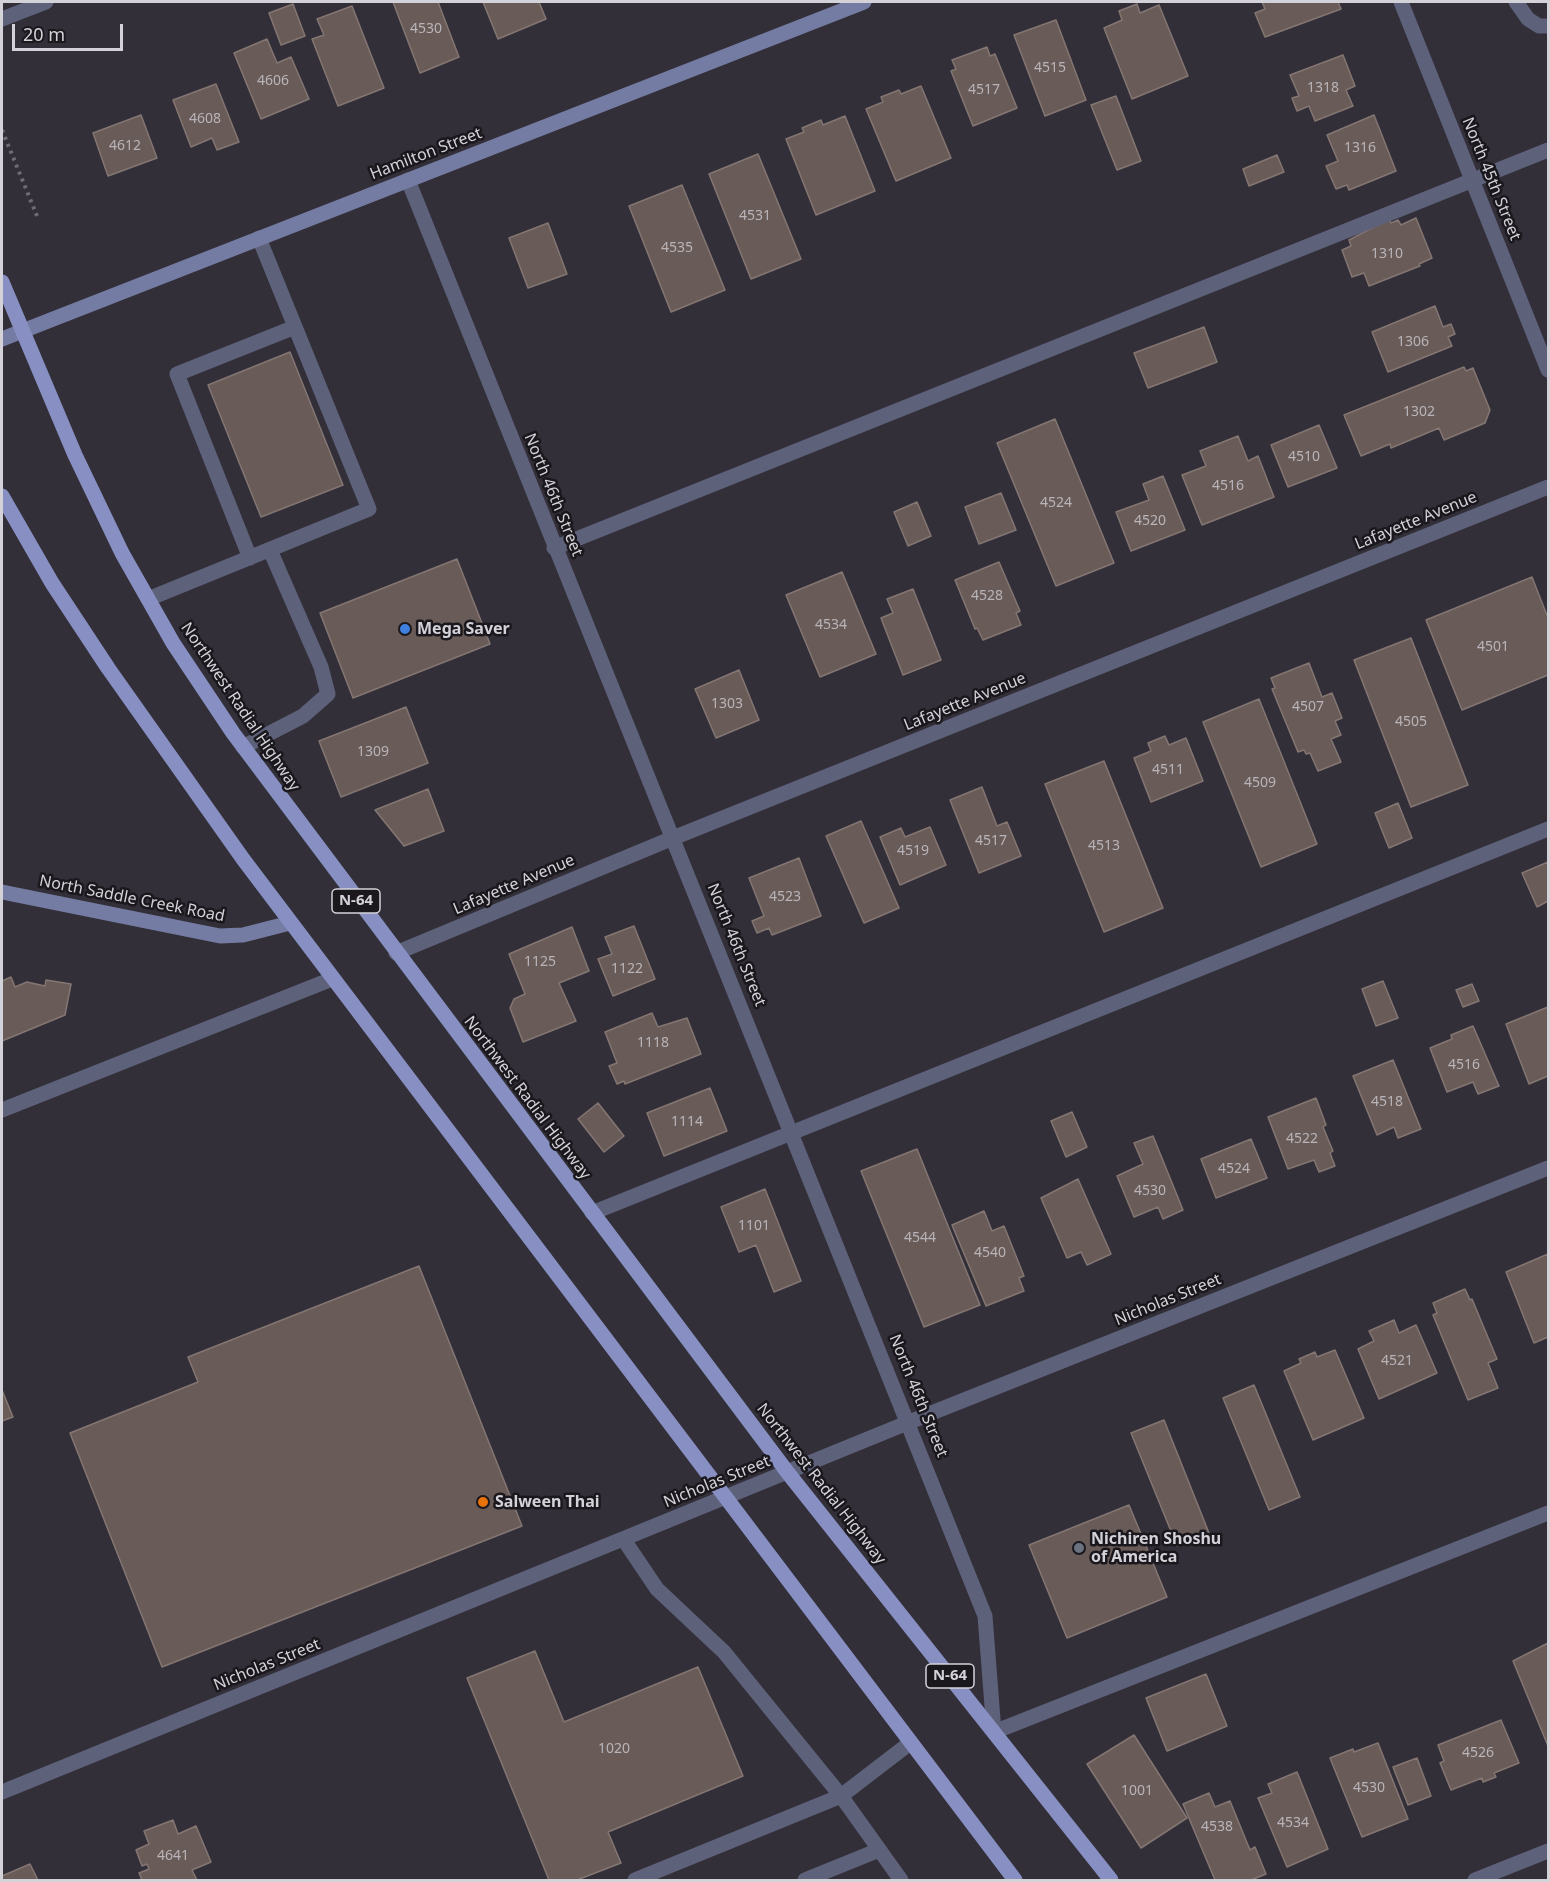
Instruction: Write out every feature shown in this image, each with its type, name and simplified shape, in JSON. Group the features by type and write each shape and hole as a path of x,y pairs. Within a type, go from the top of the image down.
{"main road":[{"name":"Hamilton Street","path":"2,339 864,2"},
{"name":"Northwest Radial Highway","path":"2,282 21,332 75,455 122,553 173,643 243,747 788,1473 1111,1881"},
{"path":"2,496 108,668 164,752 332,979 1014,1881"},
{"name":"North Saddle Creek Road","path":"2,892 220,936 243,936 290,923"}],"street":[{"path":"2,19 46,2"},
{"name":"North 45th Street","path":"1401,2 1548,370"},
{"path":"1516,2 1528,20 1539,26 1548,26"},
{"path":"555,548 1548,150"},
{"name":"North 46th Street","path":"408,180 909,1422 985,1616 994,1732"},
{"path":"148,599 369,509 259,238"},
{"path":"250,558 177,374 295,327"},
{"name":"Lafayette Avenue","path":"396,953 673,838 1548,487"},
{"path":"243,747 303,716 328,694 321,667 270,550"},
{"path":"592,1213 1548,829"},
{"path":"2,1110 332,979"},
{"name":"Nicholas Street","path":"2,1792 909,1422 1548,1168"},
{"path":"994,1732 1548,1513"},
{"path":"624,1540 657,1589 724,1652 841,1796 900,1881"},
{"path":"635,1881 841,1796 910,1743"},
{"path":"805,1881 879,1850"},
{"path":"1474,1881 1548,1851"}],"path":[{"path":"2,130 37,216"}],"building":[{"path":"393,2 438,2 459,57 420,73"},
{"path":"483,2 539,2 546,19 498,39"},
{"path":"1262,2 1338,2 1341,9 1265,37 1255,13 1265,9"},
{"path":"293,4 305,36 281,45 269,13"},
{"path":"1137,4 1140,13 1159,5 1188,76 1132,99 1104,28 1122,20 1119,11"},
{"path":"352,6 384,88 338,106 312,39 324,35 317,19"},
{"path":"1056,20 1086,100 1045,116 1014,35"},
{"path":"267,39 277,63 291,57 309,99 261,119 234,53"},
{"path":"987,47 990,56 995,54 1017,108 973,126 951,71 956,69 952,60"},
{"path":"1343,55 1355,86 1346,90 1353,106 1315,121 1309,106 1297,111 1292,98 1299,96 1290,75"},
{"path":"216,84 239,142 217,150 212,138 191,147 173,100"},
{"path":"921,86 951,158 896,181 866,109 883,102 881,97 899,90 901,94"},
{"path":"1116,96 1141,161 1117,170 1091,105"},
{"path":"141,115 157,158 108,176 93,133"},
{"path":"1374,115 1396,171 1349,190 1347,185 1336,189 1326,166 1338,161 1327,135"},
{"path":"845,116 875,191 816,215 786,139 804,132 802,128 821,120 823,125"},
{"path":"758,154 801,259 751,279 709,174"},
{"path":"1277,155 1284,172 1249,186 1243,169"},
{"path":"682,185 725,290 671,312 629,206"},
{"path":"1416,218 1432,258 1419,264 1420,266 1369,286 1364,273 1352,277 1342,250 1351,246 1349,240 1389,219 1391,223 1398,220 1401,225"},
{"path":"548,223 567,274 528,288 509,238"},
{"path":"1435,306 1443,327 1451,324 1455,334 1448,337 1452,346 1388,372 1372,332"},
{"path":"1204,327 1217,362 1148,388 1134,353"},
{"path":"290,352 343,485 261,517 208,385"},
{"path":"1464,367 1466,371 1473,368 1490,410 1485,423 1444,440 1439,428 1391,448 1390,444 1361,456 1344,415"},
{"path":"1055,419 1114,563 1056,586 997,443"},
{"path":"1319,425 1337,468 1288,487 1271,445"},
{"path":"1238,436 1248,461 1258,456 1274,497 1202,525 1182,475 1206,466 1200,451"},
{"path":"1163,476 1185,530 1131,551 1116,512 1149,500 1143,484"},
{"path":"1001,493 1016,530 979,544 965,507"},
{"path":"917,502 931,536 908,546 894,512"},
{"name":"Mega Saver","path":"457,559 490,644 353,698 320,613"},
{"path":"999,562 1020,611 1016,613 1021,625 983,640 977,628 975,629 955,580"},
{"path":"842,572 876,654 820,677 786,595"},
{"path":"1532,577 1548,618 1548,675 1462,710 1426,620"},
{"path":"913,589 941,660 903,675 881,618 893,613 887,599"},
{"path":"1411,638 1468,785 1411,807 1354,660"},
{"path":"1309,663 1322,697 1332,693 1342,718 1335,721 1341,735 1331,739 1341,762 1318,771 1310,753 1306,754 1304,750 1298,752 1272,689 1275,688 1271,678"},
{"path":"739,670 759,720 716,738 695,689"},
{"path":"1259,699 1317,844 1261,867 1203,722"},
{"path":"406,707 428,763 341,797 319,741"},
{"path":"1165,736 1169,745 1186,738 1203,781 1151,802 1134,758 1151,751 1148,743"},
{"path":"1104,761 1163,908 1104,932 1045,784"},
{"path":"982,787 997,826 1007,822 1021,856 979,873 950,800"},
{"path":"428,789 444,831 404,846 375,810"},
{"path":"1398,803 1412,838 1389,848 1375,813"},
{"path":"861,821 899,908 864,923 826,836"},
{"path":"930,827 946,865 900,885 880,837 901,828 905,837"},
{"path":"799,858 821,916 772,935 769,928 757,933 752,921 764,916 749,878"},
{"path":"1548,862 1548,901 1537,907 1522,873"},
{"path":"634,926 655,979 613,996 598,959 612,954 605,937"},
{"path":"572,927 589,971 559,983 576,1021 523,1042 510,1008 514,999 525,994 509,954"},
{"path":"11,977 15,987 27,982 45,986 46,980 71,984 65,1015 2,1041 2,981"},
{"path":"1383,981 1398,1018 1376,1026 1362,989"},
{"path":"1472,984 1479,1001 1463,1007 1456,990"},
{"path":"1548,1007 1548,1076 1529,1084 1506,1024"},
{"path":"652,1013 658,1027 687,1018 701,1054 625,1084 624,1081 617,1084 609,1066 617,1063 605,1032"},
{"path":"1473,1026 1499,1086 1478,1094 1473,1082 1447,1092 1430,1048 1452,1039 1451,1035"},
{"path":"1393,1060 1421,1129 1398,1138 1394,1127 1377,1135 1353,1076"},
{"path":"710,1088 727,1131 664,1156 647,1113"},
{"path":"1316,1098 1326,1125 1323,1127 1333,1151 1330,1153 1335,1166 1319,1172 1314,1160 1288,1169 1268,1117"},
{"path":"598,1103 624,1136 604,1152 578,1119"},
{"path":"1072,1112 1087,1147 1066,1157 1051,1121"},
{"path":"1153,1136 1183,1210 1163,1219 1158,1207 1134,1217 1117,1176 1143,1164 1134,1143"},
{"path":"1251,1139 1267,1178 1216,1198 1201,1159"},
{"path":"917,1149 980,1305 924,1327 861,1171"},
{"path":"1078,1179 1111,1254 1087,1265 1081,1252 1067,1258 1041,1198"},
{"path":"765,1189 801,1281 774,1292 756,1245 739,1252 721,1207"},
{"path":"984,1211 992,1231 1004,1226 1024,1276 1019,1278 1024,1291 986,1306 952,1225"},
{"path":"1548,1254 1548,1337 1534,1343 1506,1272"},
{"path":"419,1266 522,1526 162,1667 70,1433 198,1382 188,1357"},
{"path":"1465,1289 1470,1300 1472,1299 1497,1359 1488,1363 1498,1388 1468,1400 1433,1315 1437,1313 1433,1303"},
{"path":"1394,1320 1399,1333 1416,1325 1437,1373 1379,1399 1358,1349 1374,1341 1369,1331"},
{"path":"1335,1350 1364,1418 1313,1440 1284,1371 1301,1363 1299,1359 1315,1352 1317,1357"},
{"path":"1254,1385 1300,1497 1269,1510 1223,1398"},
{"path":"2,1390 13,1417 2,1421"},
{"path":"1164,1420 1209,1533 1177,1546 1131,1433"},
{"path":"1129,1505 1167,1597 1067,1638 1029,1545"},
{"path":"1548,1643 1548,1746 1513,1661"},
{"path":"535,1651 564,1722 698,1667 743,1776 608,1832 621,1863 577,1880 549,1880 467,1678"},
{"path":"1206,1674 1227,1726 1167,1751 1146,1698"},
{"path":"1501,1720 1519,1763 1494,1773 1496,1777 1483,1782 1482,1778 1451,1790 1440,1763 1444,1761 1438,1745"},
{"path":"1134,1735 1187,1818 1141,1848 1087,1764"},
{"path":"1378,1743 1408,1819 1362,1837 1330,1758"},
{"path":"1417,1758 1431,1796 1408,1805 1393,1767"},
{"path":"1297,1772 1328,1849 1287,1867 1258,1798 1272,1793 1268,1784"},
{"path":"1209,1793 1215,1807 1230,1801 1250,1850 1255,1847 1266,1874 1251,1880 1215,1880 1183,1804"},
{"path":"173,1820 178,1834 196,1826 211,1862 192,1870 197,1880 142,1880 139,1873 149,1869 147,1864 142,1866 136,1850 149,1844 144,1831"},
{"path":"30,1864 38,1880 2,1880 2,1876"}],"place":[{"name":"Mega Saver","path":"405,629"},
{"name":"Salween Thai","path":"483,1502"},
{"name":"Nichiren Shoshu of America","path":"1079,1548"}]}
